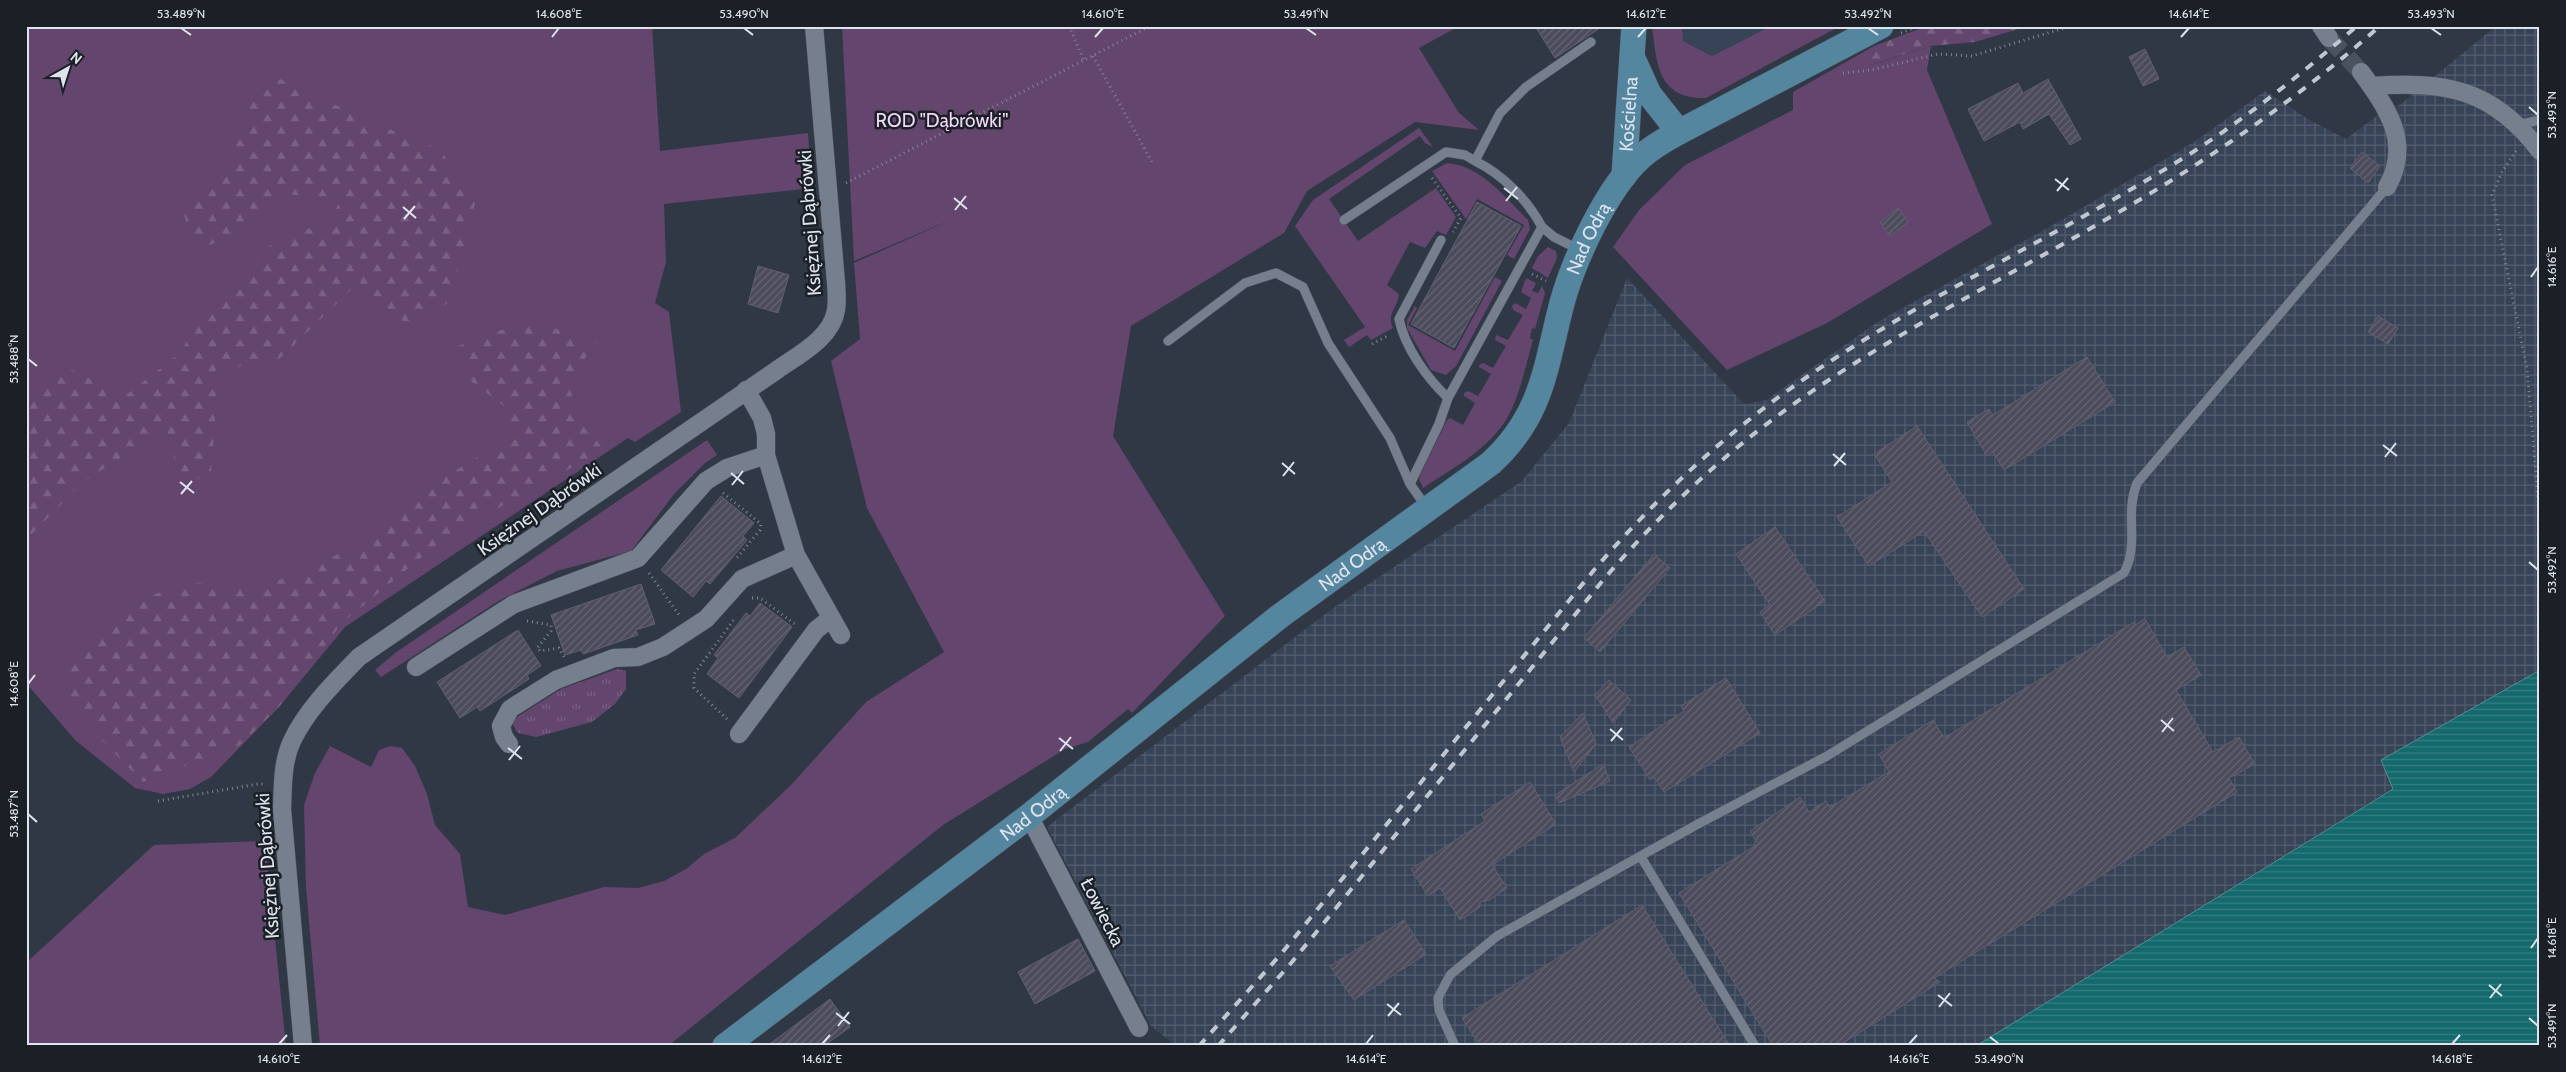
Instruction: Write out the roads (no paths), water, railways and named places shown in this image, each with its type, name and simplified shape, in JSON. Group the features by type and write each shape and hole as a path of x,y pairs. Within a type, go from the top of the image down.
{"street":[{"name":"Księżnej Dąbrówki","path":"303,1046 284,844 283,787 292,742 333,683 359,657 820,339 831,325 836,311 836,271 814,26"},
{"name":"Kościelna","path":"1624,176 1634,26"},
{"name":"Nad Odrą","path":"725,1046 1030,816 1280,616 1491,463 1511,444 1525,424 1538,399 1563,301 1582,251 1607,201 1624,176 1641,156 1679,132 1881,26"},
{"name":"Kościelna","path":"1633,52 1644,87 1679,132"},
{"path":"2386,187 2396,169 2399,156 2398,144 2386,110 2366,79 2455,88 2489,104 2522,130 2540,151"},
{"path":"746,390 762,418 766,434 766,456 796,555 841,635"},
{"path":"416,667 514,604 638,558 706,481 727,468 766,456"},
{"path":"509,744 504,737 501,726 510,709 556,680 614,658 638,657 663,647 706,619 742,579 796,555"},
{"path":"740,734 816,630 831,618"},
{"name":"Łowiecka","path":"1030,816 1139,1028"}],"lane":[{"path":"1475,161 1500,113 1526,87 1591,42"},
{"path":"2522,130 2540,120"},
{"path":"1344,220 1422,166 1446,152 1465,155 1494,171 1534,212 1542,227 1554,237 1582,251"},
{"path":"1455,1046 1438,1010 1438,998 1450,975 1497,936 1827,756 2124,573 2131,560 2133,545 2130,509 2137,483 2386,187"},
{"path":"1410,484 1448,398 1542,227"},
{"path":"1441,240 1399,319 1401,328 1429,380 1448,398"},
{"path":"1168,341 1245,283 1276,273 1303,287 1328,343 1390,438 1410,484 1428,510"},
{"path":"1641,857 1755,1046"}],"tunnel":[{"path":"2329,38 2361,72"}],"railway":[{"path":"1199,1046 1281,954 1594,570 1659,500 1706,456 1754,415 1780,396 1875,333 2123,194 2196,150 2267,100 2357,26"},
{"path":"1218,1046 1292,962 1604,579 1692,487 1765,425 1829,380 1906,332 2105,220 2213,154 2315,80 2380,26"}],"park label":[{"name":"ROD \"Dąbrówki\"","path":"942,120"}]}
